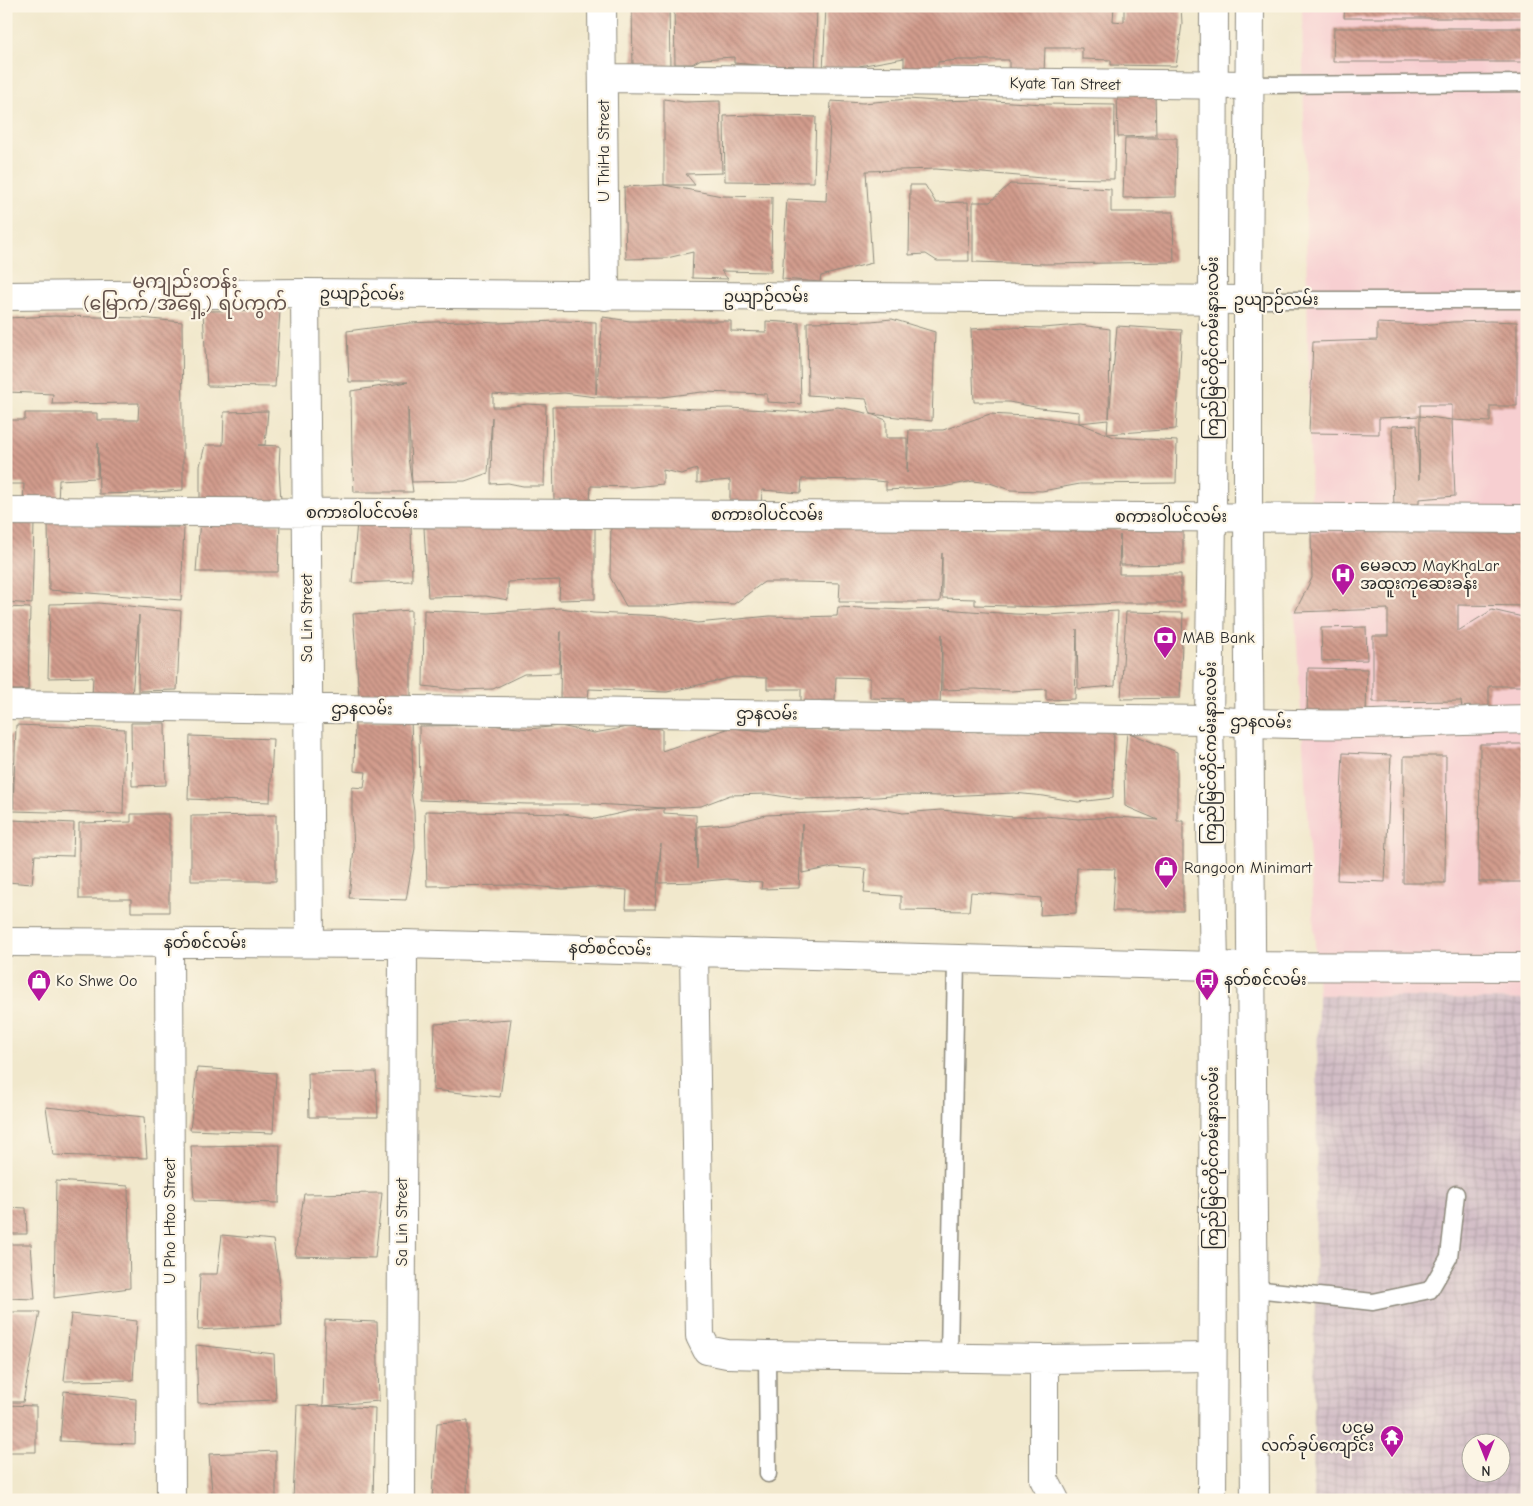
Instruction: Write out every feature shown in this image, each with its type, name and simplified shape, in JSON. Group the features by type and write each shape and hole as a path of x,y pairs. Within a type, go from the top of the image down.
{"street":[{"name":"U ThiHa Street","path":"602,6 605,296"},
{"name":"ကြည်မြင်တိုင်ကမ်းနားလမ်း","path":"1212,1500 1214,966 1210,720 1214,6"},
{"path":"1250,6 1248,518 1255,1289 1255,1500"},
{"name":"Kyate Tan Street","path":"604,78 1250,85"},
{"name":"ဥယျာဉ်လမ်း","path":"6,296 305,293 1248,300"},
{"name":"Sa Lin Street","path":"305,293 310,943"},
{"name":"စကားဝါပင်လမ်း","path":"6,511 1527,519"},
{"name":"ဌာနလမ်း","path":"6,705 1210,720 1250,723 1527,719"},
{"name":"နတ်စင်လမ်း","path":"6,942 402,944 1251,967"},
{"name":"U Pho Htoo Street","path":"169,943 171,1500"},
{"name":"Sa Lin Street","path":"401,1500 402,944"},
{"path":"694,952 700,1336 707,1350 727,1354 766,1355 1044,1358 1212,1356"},
{"path":"1251,967 1527,967"},
{"path":"1044,1358 1044,1478 1054,1500"}],"lane":[{"name":"Kyate Tan Street","path":"1250,85 1527,83"},
{"name":"ဥယျာဉ်လမ်း","path":"1248,300 1527,300"},
{"path":"950,1356 956,959"},
{"path":"1255,1289 1373,1302 1430,1290 1449,1256 1456,1194"},
{"path":"766,1355 768,1474"}],"shaded area":[{"path":"1302,6 1527,6 1527,1000 1318,995 1295,612 1312,578"},
{"path":"1318,995 1527,1000 1527,1500 1313,1500"}],"building":[{"path":"632,6 669,6 670,68 633,68"},
{"path":"674,6 817,6 815,77 780,76 769,66 734,63 734,57 701,59 692,64 675,64"},
{"path":"826,6 1114,6 1113,21 1124,22 1124,6 1181,6 1182,24 1176,66 1111,65 1111,60 1082,59 1082,48 1045,48 1044,73 1009,73 1009,60 959,60 938,62 938,74 904,75 904,58 859,66 859,73 823,72"},
{"path":"1345,6 1527,6 1527,18 1344,18"},
{"path":"1334,28 1527,28 1527,62 1333,62"},
{"path":"1117,94 1155,94 1156,136 1118,137"},
{"path":"664,99 684,102 720,101 722,173 686,174 695,185 664,185"},
{"path":"908,99 1115,105 1114,179 1042,178 936,169 866,171 872,263 821,276 820,282 782,279 787,199 826,201 831,101 863,103"},
{"path":"724,116 816,117 814,182 725,181"},
{"path":"1125,138 1177,138 1176,197 1123,198"},
{"path":"1010,184 1111,189 1111,212 1173,212 1174,262 1045,264 973,262 973,202 990,202"},
{"path":"664,185 722,196 772,197 771,272 721,271 728,279 692,278 693,252 667,258 626,259 624,187"},
{"path":"910,185 925,185 936,203 968,202 969,261 937,261 926,254 909,255"},
{"path":"280,310 275,387 207,386 203,311"},
{"path":"55,316 140,318 182,322 183,490 99,494 98,443 97,478 59,480 58,504 23,506 24,484 6,484 6,420 25,420 25,413 97,413 97,420 138,420 139,403 52,404 53,394 8,392 9,370 6,369 6,318"},
{"path":"603,317 630,321 731,321 731,331 766,332 766,321 799,323 801,404 767,402 767,394 702,392 662,397 596,397 564,393 521,396 493,394 493,407 527,404 546,405 544,486 523,486 508,483 491,484 492,417 488,473 465,481 412,482 408,408 408,457 413,492 354,492 351,391 408,382 349,382 347,331 409,323 461,321 496,323 596,322 596,394"},
{"path":"892,319 935,332 932,421 871,414 866,399 808,395 807,322"},
{"path":"1490,321 1517,322 1517,406 1490,406 1490,422 1452,420 1452,405 1420,405 1420,416 1379,418 1379,434 1309,433 1313,342 1377,340 1377,323 1422,325"},
{"path":"1080,325 1110,329 1109,418 1117,326 1182,330 1176,429 1107,434 1108,420 1079,423 1079,412 1040,408 1009,402 974,402 971,329 1043,328"},
{"path":"552,407 729,408 803,412 838,407 871,414 886,420 886,438 907,438 907,473 909,430 943,430 990,414 1042,417 1079,423 1114,437 1177,441 1176,483 1080,484 1042,491 1010,490 990,483 973,481 943,487 886,490 886,482 802,479 801,493 762,490 761,509 730,509 730,480 697,483 697,469 681,474 663,470 663,484 633,487 591,486 590,501 554,500"},
{"path":"268,411 265,445 258,445 280,446 281,501 200,503 200,466 205,445 223,445 224,412"},
{"path":"1420,416 1452,420 1455,496 1419,499 1419,508 1394,510 1392,426 1417,425 1419,480"},
{"path":"200,519 280,524 278,572 196,572"},
{"path":"48,521 141,527 184,527 181,600 49,590"},
{"path":"357,521 411,522 412,581 352,583"},
{"path":"6,523 34,523 32,604 6,602"},
{"path":"595,523 595,599 559,600 560,580 508,582 508,600 486,596 428,597 424,528"},
{"path":"611,523 943,527 1046,531 1080,528 1183,531 1183,564 1121,565 1120,535 1119,574 1181,574 1181,603 1118,603 1045,607 975,605 975,599 942,598 942,553 940,602 839,602 840,583 764,582 734,604 694,602 662,606 626,606 610,577"},
{"path":"1311,532 1527,533 1527,606 1458,605 1458,631 1492,610 1527,618 1527,686 1489,686 1489,708 1462,708 1461,701 1373,702 1373,636 1388,636 1388,609 1295,612 1312,578"},
{"path":"98,603 181,611 177,690 138,691 139,615 132,696 92,697 93,677 48,678 50,604"},
{"path":"6,607 30,608 28,690 6,690"},
{"path":"838,607 906,610 942,609 1047,615 1118,611 1115,686 1078,689 1077,629 1075,699 1046,700 1046,689 1011,691 942,690 942,634 940,708 903,708 903,699 870,698 870,678 836,677 835,700 801,701 801,689 767,689 767,678 734,677 667,692 589,689 588,699 560,700 561,631 559,673 524,674 493,689 458,690 423,686 424,610 488,613 561,608 593,613 664,616 697,623 770,616 837,616"},
{"path":"411,610 411,697 359,696 353,614"},
{"path":"1126,612 1183,613 1180,698 1121,699"},
{"path":"1366,627 1367,660 1322,661 1321,628"},
{"path":"1308,668 1367,669 1366,717 1307,716"},
{"path":"411,720 413,773 411,791 414,811 415,848 406,900 349,898 354,849 352,787 364,788 366,772 354,771 355,721"},
{"path":"131,723 165,723 166,785 132,786"},
{"path":"16,725 125,729 123,814 13,811"},
{"path":"490,725 529,729 560,726 594,733 628,727 662,729 662,751 730,728 765,731 794,726 834,731 871,727 945,727 978,732 1114,726 1113,798 1078,802 1014,793 799,799 767,794 730,795 701,806 664,808 594,804 527,804 420,800 419,726"},
{"path":"1127,732 1177,752 1177,821 1183,821 1183,911 1112,911 1115,869 1077,868 1076,913 1040,915 1041,898 971,892 969,911 901,910 901,896 864,893 866,869 833,867 802,873 802,824 799,888 761,889 762,882 727,879 659,883 661,844 655,909 626,909 627,890 593,887 563,889 523,885 427,886 425,811 564,814 595,819 630,811 664,808 664,813 696,815 697,869 698,826 729,824 766,815 836,812 872,807 903,813 941,810 1013,817 1045,816 1078,819 1118,817 1158,820 1125,806 1124,771"},
{"path":"6,735 12,735 13,808 6,808"},
{"path":"190,736 273,739 270,802 188,799"},
{"path":"1480,744 1526,744 1524,882 1479,882"},
{"path":"1343,753 1391,755 1385,882 1337,880"},
{"path":"1404,756 1446,756 1445,883 1403,883"},
{"path":"131,814 169,814 169,912 131,912 131,899 79,899 79,823 131,822"},
{"path":"276,815 276,881 191,881 191,816"},
{"path":"12,820 74,823 73,856 35,855 32,884 7,882"},
{"path":"511,1019 500,1097 433,1090 435,1024"},
{"path":"197,1068 276,1073 273,1133 190,1130"},
{"path":"376,1072 378,1117 309,1117 308,1073"},
{"path":"46,1107 144,1117 147,1158 53,1155"},
{"path":"280,1145 279,1203 194,1201 191,1146"},
{"path":"56,1181 128,1186 130,1288 54,1298"},
{"path":"382,1193 375,1258 295,1256 304,1194"},
{"path":"6,1207 26,1208 27,1234 6,1234"},
{"path":"222,1235 273,1240 279,1276 282,1325 198,1330 200,1274 217,1274"},
{"path":"6,1244 31,1244 35,1299 6,1298"},
{"path":"6,1312 40,1312 23,1402 6,1402"},
{"path":"71,1314 137,1321 133,1380 64,1381"},
{"path":"325,1320 377,1322 379,1401 323,1406"},
{"path":"196,1345 274,1354 276,1400 198,1403"},
{"path":"64,1391 136,1399 135,1444 60,1441"},
{"path":"6,1405 36,1406 36,1452 6,1452"},
{"path":"297,1405 375,1408 373,1500 293,1500"},
{"path":"468,1421 467,1500 432,1499 437,1423"},
{"path":"276,1451 276,1500 211,1500 209,1454"}],"place":[{"name":"မေခလာ MayKhaLar အထူးကုဆေးခန်း","path":"1343,596"},
{"name":"MAB Bank","path":"1165,659"},
{"name":"Rangoon Minimart","path":"1166,889"},
{"name":"နတ်စင်လမ်း","path":"1207,1001"},
{"name":"Ko Shwe Oo","path":"39,1002"},
{"name":"ပဌမ လက်ခုပ်ကျောင်း","path":"1392,1458"}],"district":[{"name":"မကျည်းတန်း (မြောက်/အရှေ့) ရပ်ကွက်","path":"185,293"}]}
